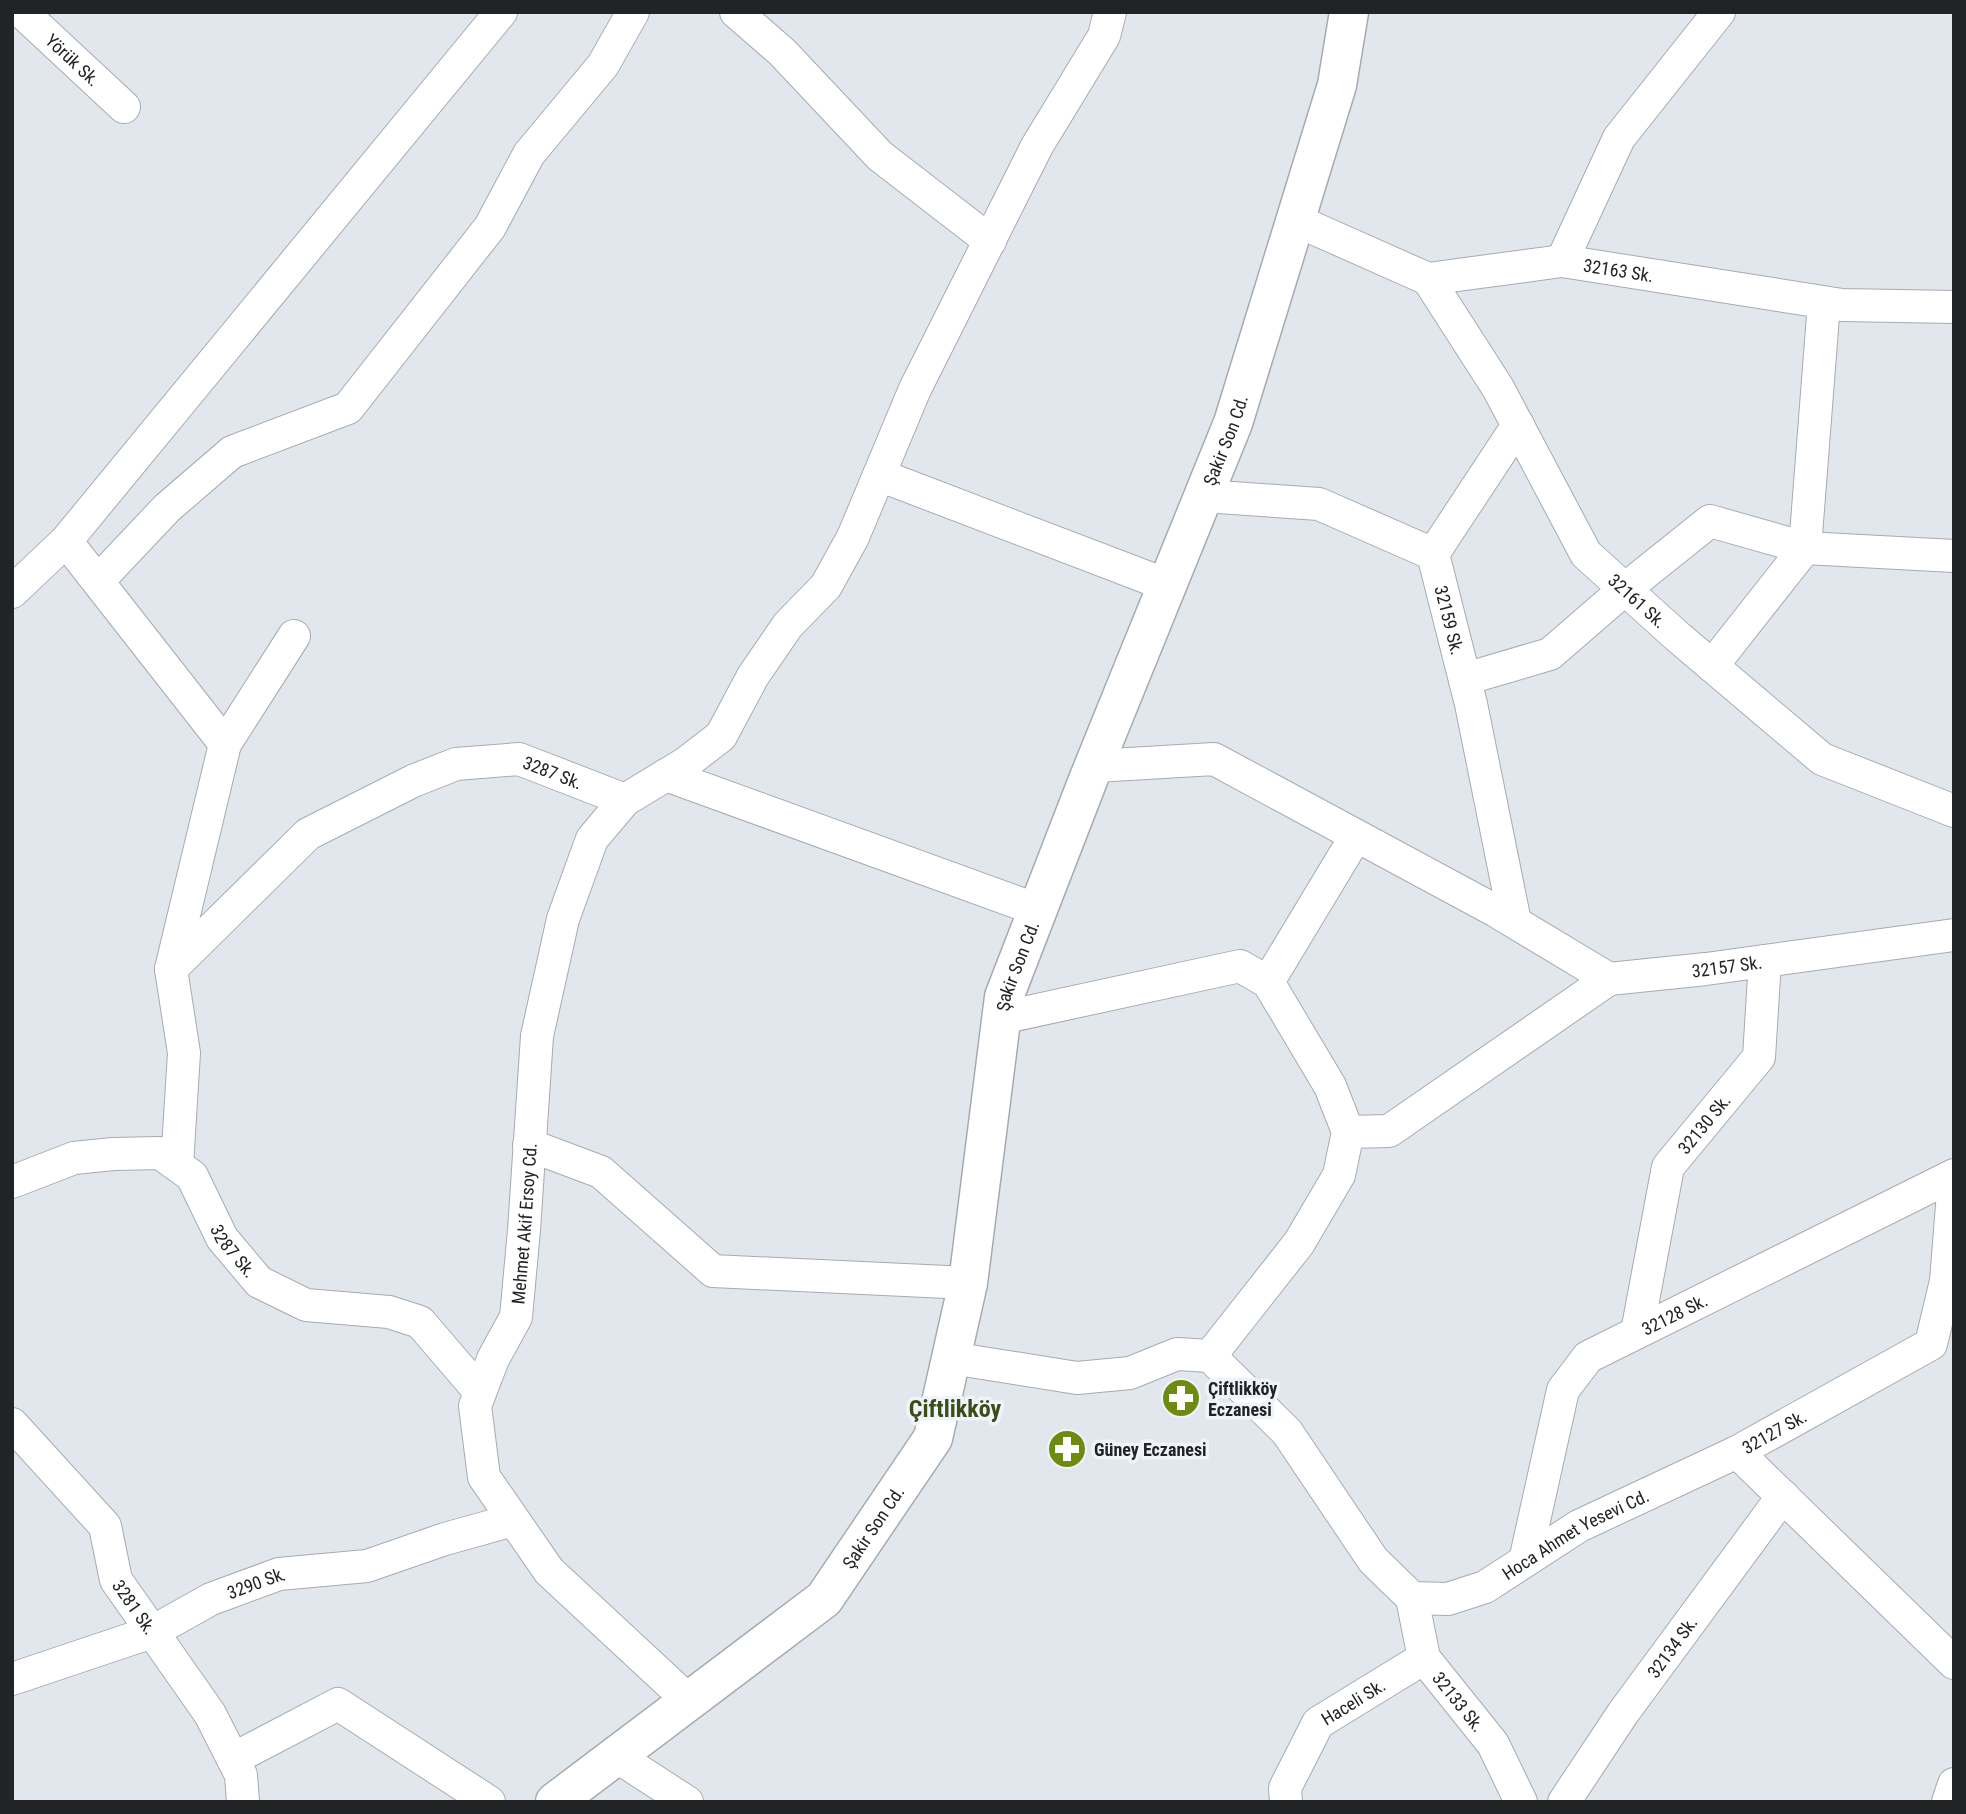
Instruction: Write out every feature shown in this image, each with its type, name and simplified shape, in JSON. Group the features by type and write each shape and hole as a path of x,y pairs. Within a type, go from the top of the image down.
{"street":[{"name":"Yörük Sk.","path":"22,12 124,107"},
{"path":"12,592 66,541 501,12"},
{"path":"98,582 167,508 232,452 348,408 490,226 529,154 603,65 633,12"},
{"path":"736,12 782,52 880,156 990,241"},
{"name":"Mehmet Akif Ersoy Cd.","path":"689,1701 549,1571 484,1477 475,1406 493,1359 516,1317 537,1036 563,919 592,839 625,800 721,736 753,676 788,625 826,586 853,537 915,389 1037,146 1104,36 1111,12"},
{"name":"Şakir Son Cd.","path":"555,1802 824,1599 933,1438 968,1283 1004,997 1233,423 1337,85 1349,12"},
{"path":"1562,261 1619,138 1719,12"},
{"path":"1295,220 1428,279"},
{"name":"32163 Sk.","path":"1428,279 1562,261 1824,303 1954,307"},
{"name":"32161 Sk.","path":"1428,279 1498,388 1586,554 1822,759 1954,811"},
{"path":"1712,666 1805,548 1824,303"},
{"path":"1204,496 1319,504 1433,554 1517,425"},
{"path":"879,475 1167,585"},
{"path":"1465,679 1550,654 1710,521 1805,548 1954,556"},
{"path":"66,541 225,744"},
{"name":"32159 Sk.","path":"1433,554 1465,679 1515,922"},
{"path":"177,1165 184,1053 171,969 225,744 294,636"},
{"name":"3287 Sk.","path":"171,969 308,834 413,781 456,764 519,759 625,800"},
{"path":"1095,766 1214,759 1515,922 1609,979 1390,1131 1348,1132"},
{"path":"666,775 1038,910"},
{"path":"1268,982 1356,836"},
{"name":"32157 Sk.","path":"1609,979 1954,935"},
{"name":"32130 Sk.","path":"1637,1332 1668,1167 1759,1057 1765,961"},
{"path":"1001,1018 1240,966 1268,982 1330,1086 1348,1132 1339,1175 1298,1243 1210,1356"},
{"path":"529,1145 601,1172 713,1271 968,1283"},
{"path":"12,1182 74,1158 160,1153 177,1165"},
{"name":"3287 Sk.","path":"177,1165 192,1176 222,1238 259,1282 306,1306 389,1312 420,1322 481,1392"},
{"name":"32128 Sk.","path":"1525,1561 1563,1390 1588,1357 1954,1178"},
{"name":"32127 Sk.","path":"1954,1178 1946,1281 1931,1344 1737,1452 1954,1663"},
{"path":"951,1358 1077,1378 1130,1373 1177,1354 1210,1356 1287,1432 1373,1560 1412,1598"},
{"name":"3281 Sk.","path":"12,1424 105,1526 116,1580 210,1714 241,1775 243,1802"},
{"name":"Hoca Ahmet Yesevi Cd.","path":"1412,1598 1448,1599 1485,1587 1579,1526 1737,1452"},
{"name":"32134 Sk.","path":"1564,1802 1623,1713 1783,1496"},
{"name":"3290 Sk.","path":"12,1679 152,1632 211,1599 279,1574 367,1566 445,1539 513,1520"},
{"name":"32133 Sk.","path":"1412,1598 1424,1658 1493,1744 1521,1802"},
{"name":"Haceli Sk.","path":"1286,1802 1285,1788 1318,1723 1424,1658"},
{"path":"233,1759 338,1704 489,1802"},
{"path":"616,1756 687,1802"},
{"path":"1948,1802 1954,1784"}],"place":[{"name":"Çiftlikköy Eczanesi","path":"1181,1398"},
{"name":"Güney Eczanesi","path":"1067,1449"}],"district":[{"name":"Çiftlikköy","path":"955,1409"}]}
